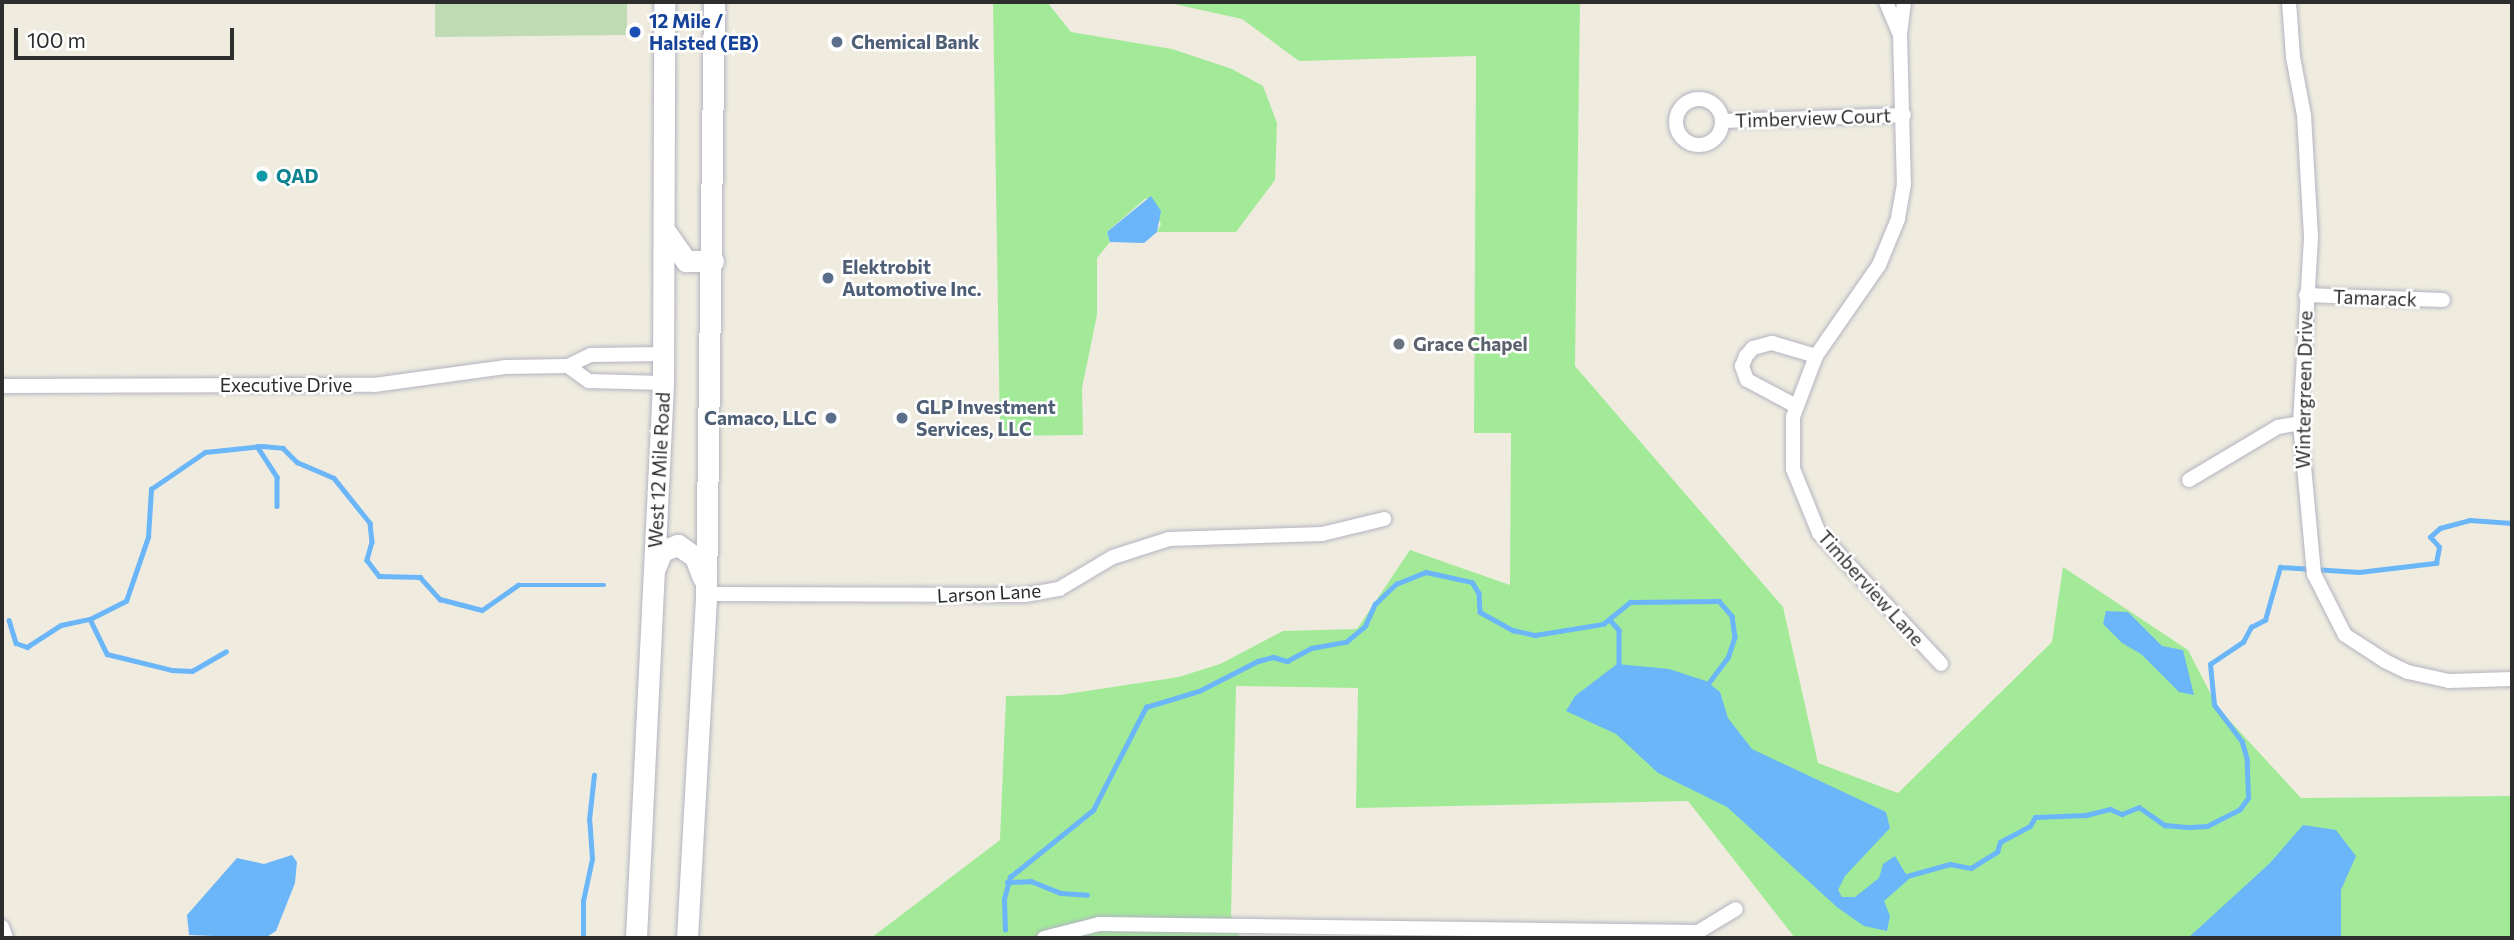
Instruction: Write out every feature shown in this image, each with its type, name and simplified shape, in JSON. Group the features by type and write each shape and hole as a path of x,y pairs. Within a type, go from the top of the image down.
{"main road":[{"name":"West 12 Mile Road","path":"636,938 663,383 664,2"},
{"path":"704,2 715,28"},
{"path":"687,938 706,594 715,2"},
{"path":"664,229 686,261 713,261"},
{"path":"654,572 662,551 678,545 695,556 706,594"}],"street":[{"name":"Timberview Lane","path":"1886,2 1900,35"},
{"name":"Timberview Lane","path":"1904,2 1900,35 1904,184 1899,219 1878,265 1816,356 1796,405 1793,469 1819,533 1941,664"},
{"name":"Wintergreen Drive","path":"2289,2 2292,57 2305,129 2311,238 2300,423 2314,574 2345,635 2408,672 2449,681 2512,679"},
{"name":"Timberview Court","path":"1722,121 1904,115"},
{"name":"Tamarack","path":"2306,295 2443,300"},
{"path":"1796,405 1747,380 1742,366 1746,356 1753,348 1772,344 1816,356"},
{"name":"Executive Drive","path":"2,386 374,385 505,367 568,366 591,355 663,354"},
{"name":"Executive Drive","path":"568,366 589,381 663,383"},
{"path":"2189,480 2278,426 2300,423"},
{"name":"Larson Lane","path":"706,594 1025,595 1059,589 1113,557 1169,539 1322,534 1384,519"},
{"path":"1044,938 1098,924 1698,932 1736,909"},
{"path":"2,927 6,938"}],"green space":[{"path":"435,2 627,2 627,35 435,37"},
{"path":"993,2 1047,2 1071,32 1172,49 1232,69 1263,86 1277,123 1275,180 1236,232 1157,232 1161,224 1146,198 1107,232 1110,242 1097,258 1097,315 1082,388 1083,435 1000,436"},
{"path":"1165,2 1580,2 1575,366 1783,607 1818,763 1898,793 2052,642 2063,567 2188,650 2218,708 2301,798 2512,796 2512,938 1795,938 1688,801 1356,808 1358,688 1236,686 1231,915 1240,938 871,938 1000,840 1006,696 1060,695 1179,677 1220,664 1283,631 1357,629 1410,550 1510,585 1511,433 1474,433 1476,56 1299,61 1242,19"}],"water":[{"path":"1151,196 1161,211 1157,232 1144,243 1110,242 1107,232"},
{"path":"2106,611 2128,612 2162,646 2183,650 2194,695 2179,692 2141,654 2122,643 2103,624"},
{"path":"1617,664 1669,669 1706,681 1720,692 1728,718 1752,749 1886,812 1890,828 1845,876 1838,890 1842,897 1855,897 1879,878 1883,864 1895,856 1909,879 1884,901 1890,916 1887,931 1864,926 1838,908 1727,807 1658,773 1616,734 1566,711 1575,696"},
{"path":"2303,825 2336,830 2356,856 2341,890 2341,938 2188,938 2270,863"},
{"path":"292,855 297,862 295,883 276,931 265,938 189,935 187,915 237,858 264,864"}],"waterway":[{"path":"257,446 277,477 277,506"},
{"path":"9,620 16,643 27,647 61,625 90,619 126,601 148,537 151,489 205,452 262,446 283,448 297,462 334,478 370,523 372,542 367,560 379,576 420,577 440,599 482,610 518,585 604,585"},
{"path":"1907,876 1950,864 1971,868 1997,852 2000,842 2030,826 2035,817 2086,815 2110,809 2122,814 2139,807 2165,825 2190,827 2207,826 2240,809 2248,798 2247,760 2242,742 2214,705 2210,664 2243,642 2251,627 2265,620 2280,567 2359,572 2436,563 2439,547 2430,537 2440,528 2470,520 2512,523"},
{"path":"1005,930 1004,899 1010,877 1093,810 1146,707 1199,691 1258,661 1273,657 1287,661 1311,648 1346,642 1365,626 1375,604 1396,584 1426,572 1472,582 1479,593 1480,612 1513,630 1535,635 1603,624 1630,602 1719,601 1732,616 1735,637 1728,658 1709,683"},
{"path":"90,619 107,654 172,670 192,671 226,651"},
{"path":"1611,621 1619,630 1619,665"},
{"path":"583,938 583,901 592,859 589,820 594,775"},
{"path":"1007,882 1031,881 1061,893 1087,895"}],"place":[{"name":"12 Mile / Halsted (EB)","path":"635,32"},
{"name":"Chemical Bank","path":"837,42"},
{"name":"QAD","path":"262,176"},
{"name":"Elektrobit Automotive Inc.","path":"828,278"},
{"name":"Grace Chapel","path":"1399,344"},
{"name":"Camaco, LLC","path":"831,418"},
{"name":"GLP Investment Services, LLC","path":"902,418"}]}
